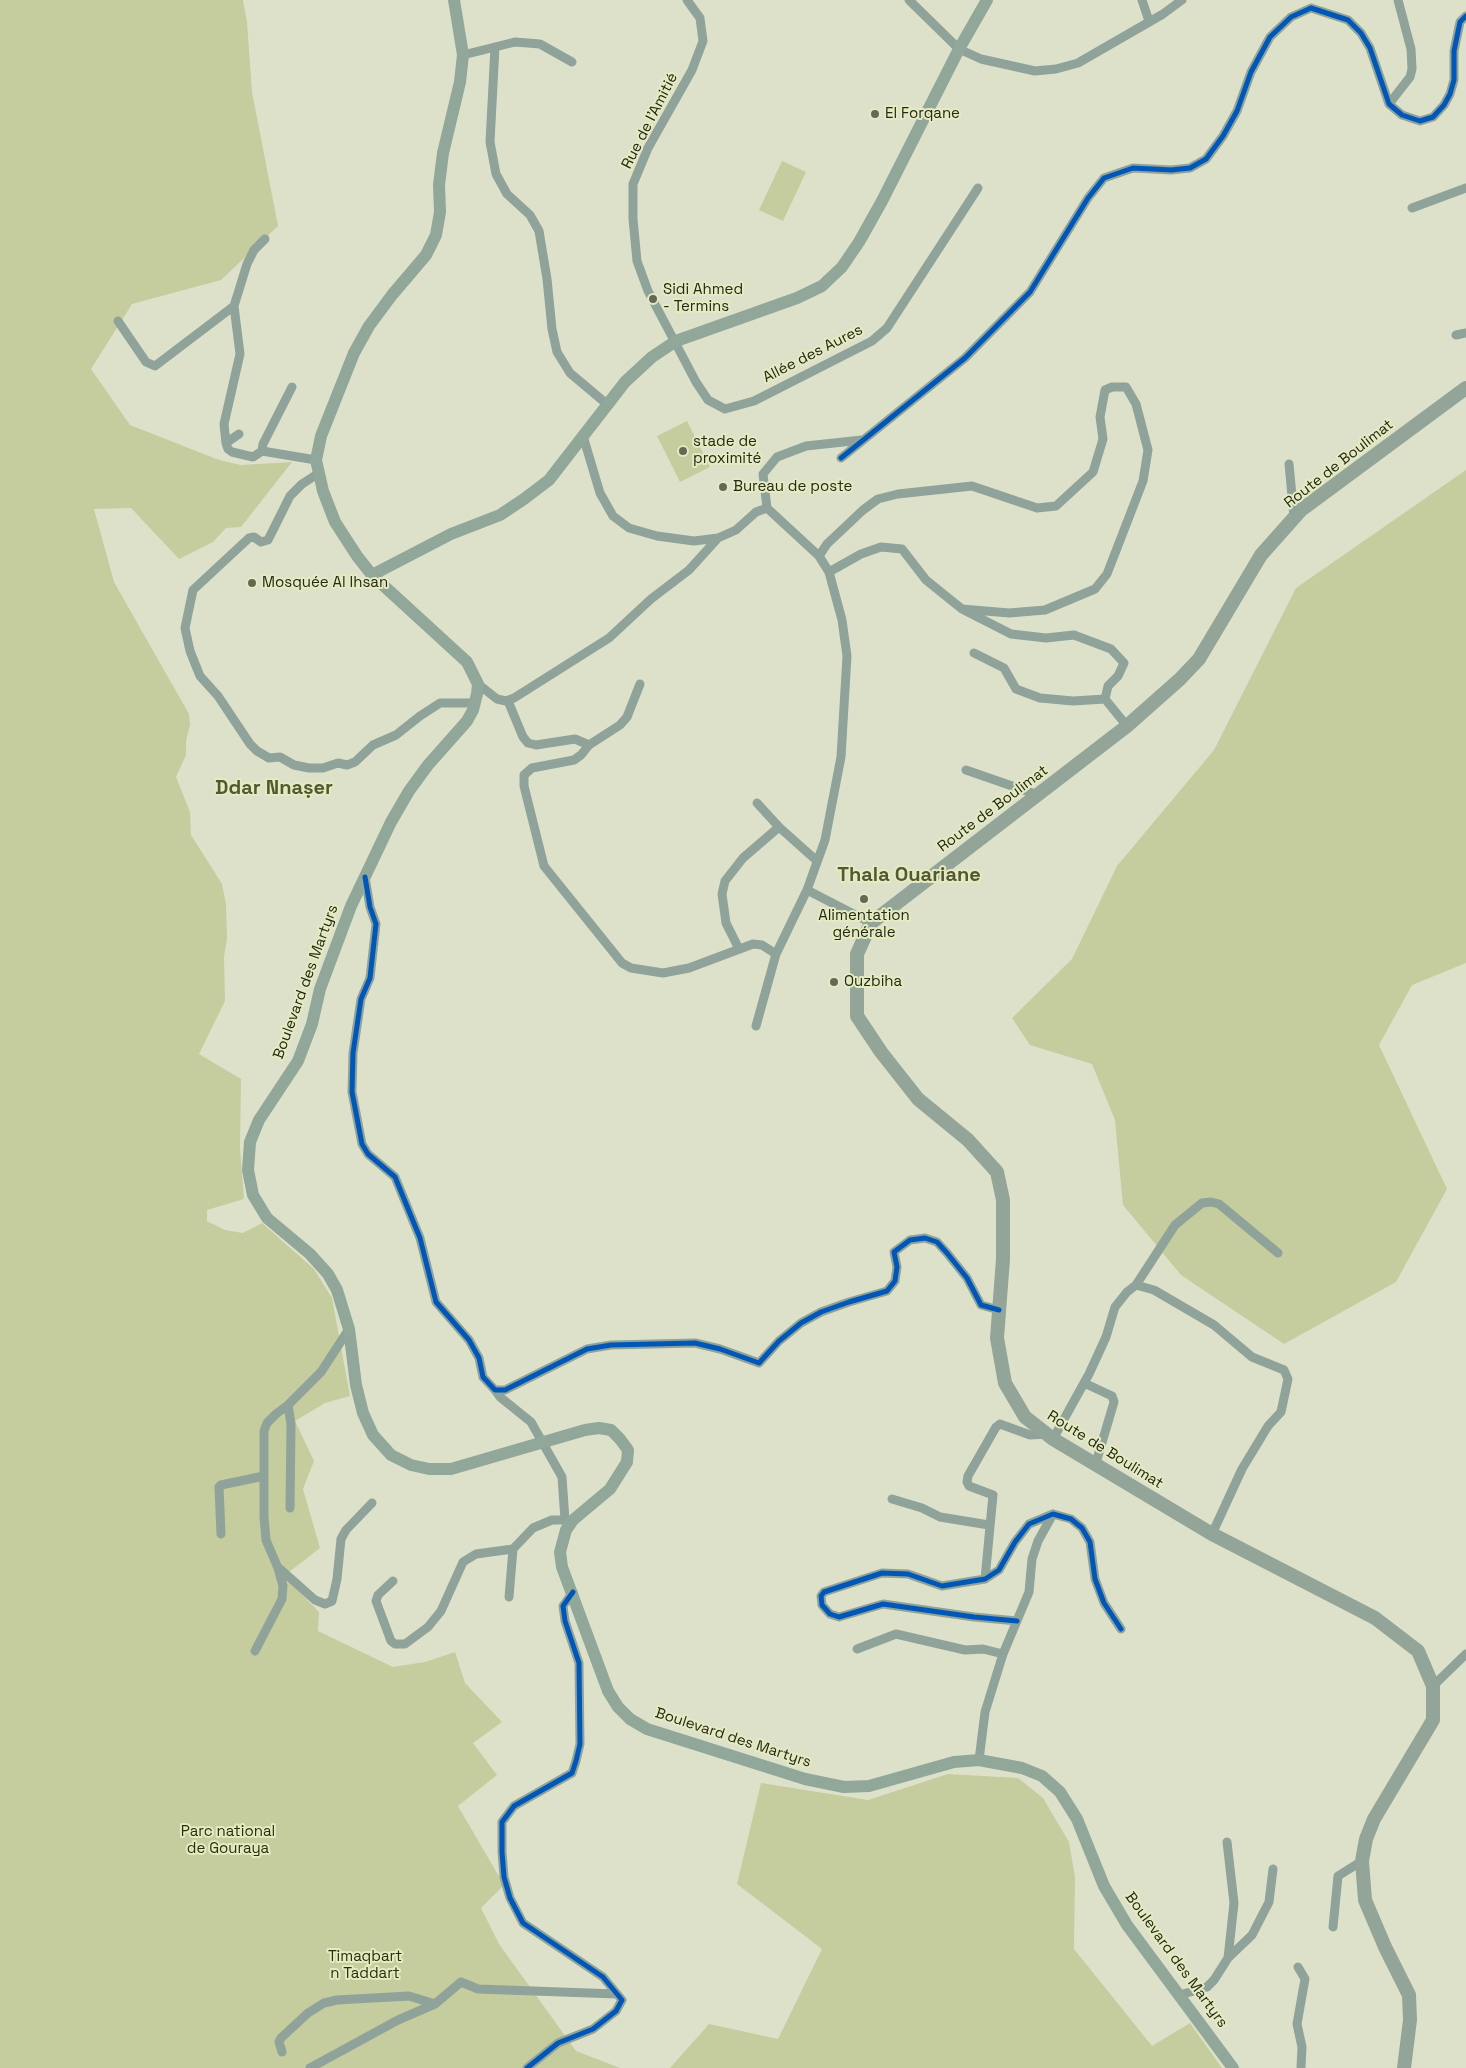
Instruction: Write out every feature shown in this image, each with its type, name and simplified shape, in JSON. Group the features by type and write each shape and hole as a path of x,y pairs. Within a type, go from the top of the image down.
{"main road":[{"path":"454,0 463,55 460,82 443,154 440,212 436,235 426,255 369,326 354,353 321,436 318,467 323,491 335,522 372,575 462,657 474,674 478,684"},
{"path":"372,575 451,534 500,515 549,480 625,382 652,357 676,342 797,298 822,286 842,267 859,242 882,201 959,49 987,0"},
{"name":"Route de Boulimat","path":"1404,2068 1410,2020 1409,1995 1385,1947 1365,1900 1362,1861 1366,1840 1374,1819 1433,1720 1434,1686 1418,1650 1375,1618 1212,1534 1095,1466 1050,1437 1025,1416 1005,1383 997,1338 1003,1259 1003,1200 997,1172 968,1140 918,1098 881,1052 857,1016 857,954 871,923 1128,726 1180,680 1199,659 1261,555 1301,510 1466,388"},
{"name":"Boulevard des Martyrs","path":"478,684 474,710 467,721 428,765 409,791 391,822 351,906 320,989 312,1024 298,1061 259,1120 250,1142 248,1170 254,1195 267,1218 310,1254 328,1274 337,1290 349,1329 356,1385 362,1413 373,1435 391,1455 411,1465 429,1469 451,1469 585,1430 599,1428 611,1430 620,1438 628,1450 627,1462 610,1489 569,1520 560,1552 562,1566 608,1691 618,1707 630,1719 647,1729 805,1779 844,1787 869,1786 954,1762 978,1760 1022,1768 1042,1776 1060,1792 1077,1819 1104,1886 1127,1924 1233,2068"}],"street":[{"name":"Rue de l'Amitié","path":"676,342 648,290 637,261 632,219 633,184 648,148 692,70 703,41 700,18 687,0"},
{"path":"909,0 959,49 981,60 1035,71 1056,69 1078,63 1163,14 1182,0"},
{"path":"1142,0 1149,21"},
{"path":"1389,104 1410,76 1412,69 1411,50 1398,0"},
{"path":"841,458 965,358 1030,292 1088,198 1104,178 1133,168 1171,170 1190,168 1206,159 1223,136 1237,111 1251,72 1270,37 1291,17 1311,8 1348,20 1361,33 1370,48 1389,104 1402,115 1420,121 1432,117 1444,105 1450,94 1454,80 1454,51 1460,22 1466,16"},
{"path":"463,55 515,42 540,44 572,62"},
{"path":"495,47 490,142 496,174 507,194 530,215 539,231 547,279 552,329 557,352 570,373 608,405"},
{"name":"Allée des Aures","path":"676,342 696,382 708,400 725,409 754,401 872,341 887,328 978,188"},
{"path":"1412,208 1466,188"},
{"path":"265,239 254,250 247,264 234,306 240,354 224,424 226,443 228,449 232,452 252,457 262,452 318,467 290,496 268,540 261,542 254,537 249,538 193,590 185,628 190,651 200,676 218,696 250,744 257,750 269,758 280,757 294,765 309,768 323,768 338,763 347,765 355,762 373,745 396,735 440,703 475,703"},
{"path":"118,322 146,362 155,366 234,306"},
{"path":"1456,335 1466,332"},
{"path":"262,452 263,444 292,387"},
{"path":"819,556 827,544 862,510 878,499 898,494 972,486 1037,508 1056,506 1092,472 1103,439 1100,417 1105,390 1112,387 1126,387 1136,404 1148,450 1143,481 1107,574 1095,589 1045,610 1009,613 962,609"},
{"path":"226,443 239,434"},
{"path":"583,436 600,493 613,516 629,528 657,536 694,541 718,538 736,530 756,512 767,508"},
{"path":"756,1026 776,954 807,890 825,840 841,757 847,656 842,620 828,572 819,556 767,508 763,474 778,457 806,446 864,440"},
{"path":"1289,464 1294,517"},
{"path":"478,684 497,699 508,701 609,638 651,599 689,570 718,538"},
{"path":"828,572 861,554 881,547 902,549 926,580 962,609 1011,634 1046,638 1074,635 1110,649 1124,663 1118,676 1108,686 1105,699"},
{"path":"974,653 1004,668 1016,689 1040,698 1073,701 1105,699"},
{"path":"640,684 624,721 607,735 589,745 574,760 532,768 524,775 524,786 544,866 622,964 631,968 663,972 689,968 753,944 762,946 776,954"},
{"path":"1105,699 1128,726"},
{"path":"508,701 523,737 528,743 536,745 575,739 589,745"},
{"path":"966,770 1038,795"},
{"path":"757,803 779,827 817,861"},
{"path":"739,949 726,923 722,894 725,881 743,858 779,827"},
{"path":"365,877 370,907 376,924 370,978 361,999 353,1053 352,1092 362,1144 368,1154 395,1178 420,1238 436,1302 469,1340 479,1358 483,1377 500,1397 531,1422 562,1477 569,1520 552,1520 533,1528 513,1550 509,1597"},
{"path":"807,890 871,923"},
{"path":"985,1579 993,1495 969,1486 966,1482 996,1427 1000,1424 1030,1435 1050,1437 1084,1383 1106,1336 1115,1307 1127,1292 1136,1285 1175,1225 1202,1203 1211,1202 1219,1204 1278,1253"},
{"path":"495,1390 505,1390 587,1349 611,1345 695,1343 720,1349 759,1363 779,1340 801,1323 820,1312 887,1291 895,1281 897,1267 894,1252 910,1240 925,1238 937,1242 967,1278 981,1305 1000,1310"},
{"path":"1136,1285 1154,1290 1214,1325 1252,1357 1284,1370 1288,1379 1281,1412 1268,1426 1242,1469 1212,1534"},
{"path":"255,1651 282,1599 283,1586 278,1568 266,1540 264,1517 264,1431 267,1423 288,1406 321,1372 349,1329"},
{"path":"1084,1383 1112,1396 1114,1402 1095,1466"},
{"path":"288,1406 291,1424 290,1508"},
{"path":"221,1534 219,1487 264,1476"},
{"path":"892,1499 922,1508 940,1517 989,1525"},
{"path":"278,1568 315,1600 326,1604 332,1601 337,1579 341,1539 346,1530 372,1503"},
{"path":"978,1760 985,1712 1003,1654 1029,1592 1032,1560 1038,1541 1053,1514"},
{"path":"1017,1621 883,1604 840,1617 830,1614 822,1605 821,1596 824,1592 882,1573 908,1574 942,1586 985,1579 999,1570 1015,1542 1029,1524 1053,1514 1071,1519 1082,1528 1090,1542 1096,1579 1104,1603 1121,1629"},
{"path":"393,1581 378,1595 376,1600 391,1641 395,1644 405,1644 428,1627 441,1612 463,1562 476,1554 513,1550"},
{"path":"527,2068 558,2043 593,2029 616,2011 622,2000 602,1977 523,1923 510,1898 502,1860 502,1822 514,1806 572,1773 576,1761 580,1744 579,1663 565,1621 563,1606 573,1592"},
{"path":"857,1649 896,1634 965,1650 983,1650 1003,1654"},
{"path":"1434,1686 1466,1654"},
{"path":"1227,1842 1234,1903 1228,1958"},
{"path":"1332,1927 1338,1876 1362,1861"},
{"path":"1180,1995 1206,1987 1214,1980 1228,1958 1252,1936 1269,1902 1273,1870"},
{"path":"1298,1968 1305,1979 1297,2024 1302,2047 1301,2068"},
{"path":"310,2068 398,2020 435,2004 461,1982 478,1989 488,1990 617,1994"},
{"path":"282,2052 279,2042 280,2038 308,2013 324,2003 336,2000 410,1996 435,2004"}],"green space":[{"name":"Parc national de Gouraya","path":"0,0 243,0 247,22 252,92 278,226 221,280 132,304 91,369 130,425 219,460 241,465 292,462 241,527 226,528 213,542 179,559 131,508 94,509 114,582 189,714 190,725 186,741 186,755 176,777 190,812 191,835 222,884 226,904 225,1001 199,1054 241,1079 240,1148 244,1199 207,1210 207,1221 225,1230 243,1233 262,1223 314,1269 332,1298 350,1396 325,1403 295,1421 314,1461 303,1489 320,1548 284,1576 319,1612 318,1631 393,1667 425,1662 455,1652 465,1683 502,1722 473,1743 497,1775 458,1806 504,1885 481,1908 499,1944 576,2051 620,2068 0,2068"},
{"path":"782,161 806,172 783,221 759,210"},
{"name":"stade de proximité","path":"687,421 710,467 680,482 657,436"},
{"path":"1466,470 1466,963 1412,985 1379,1045 1447,1189 1396,1282 1284,1344 1181,1275 1123,1205 1115,1120 1092,1064 1030,1045 1012,1018 1072,959 1117,866 1214,750 1296,588"},
{"path":"948,1774 1018,1778 1043,1798 1069,1842 1075,1877 1074,1949 1152,2046 1190,2023 1222,2068 670,2068 709,2024 778,2039 822,1949 737,1884 761,1783 868,1800"}],"cycle path":[{"path":"841,458 965,358 1030,292 1088,198 1104,178 1133,168 1171,170 1190,168 1206,159 1223,136 1237,111 1251,72 1270,37 1291,17 1311,8 1348,20 1361,33 1370,48 1389,104 1402,115 1420,121 1433,117 1444,105 1450,94 1454,80 1454,51 1460,22 1466,16"},
{"path":"365,877 370,907 376,924 370,978 361,999 353,1053 352,1092 362,1144 368,1154 395,1177 420,1238 436,1302 469,1340 479,1358 483,1377 495,1390 505,1390 587,1349 611,1345 695,1343 720,1349 759,1363 779,1341 801,1323 821,1312 887,1291 895,1281 897,1267 894,1252 910,1240 925,1238 937,1242 967,1278 981,1305 999,1310"},
{"path":"1017,1621 883,1604 839,1617 830,1614 822,1605 821,1596 824,1592 882,1573 908,1574 942,1586 985,1579 999,1570 1015,1542 1029,1524 1053,1514 1071,1519 1082,1528 1090,1542 1095,1579 1104,1603 1121,1629"},
{"path":"527,2068 558,2043 593,2029 616,2011 622,2000 603,1977 523,1923 510,1898 504,1877 502,1822 514,1806 572,1773 576,1761 580,1744 579,1663 565,1621 563,1606 573,1592"}],"place":[{"name":"El Forqane","path":"875,114"},
{"name":"Sidi Ahmed - Termins","path":"653,299"},
{"name":"stade de proximité","path":"683,451"},
{"name":"Bureau de poste","path":"723,487"},
{"name":"Mosquée Al Ihsan","path":"252,583"},
{"name":"Alimentation générale","path":"864,899"},
{"name":"Ouzbiha","path":"834,982"}],"district":[{"name":"Ddar Nnaṣer","path":"274,789"},
{"name":"Thala Ouariane","path":"909,876"}],"park label":[{"name":"Timaqbart n Taddart","path":"365,1966"}]}
